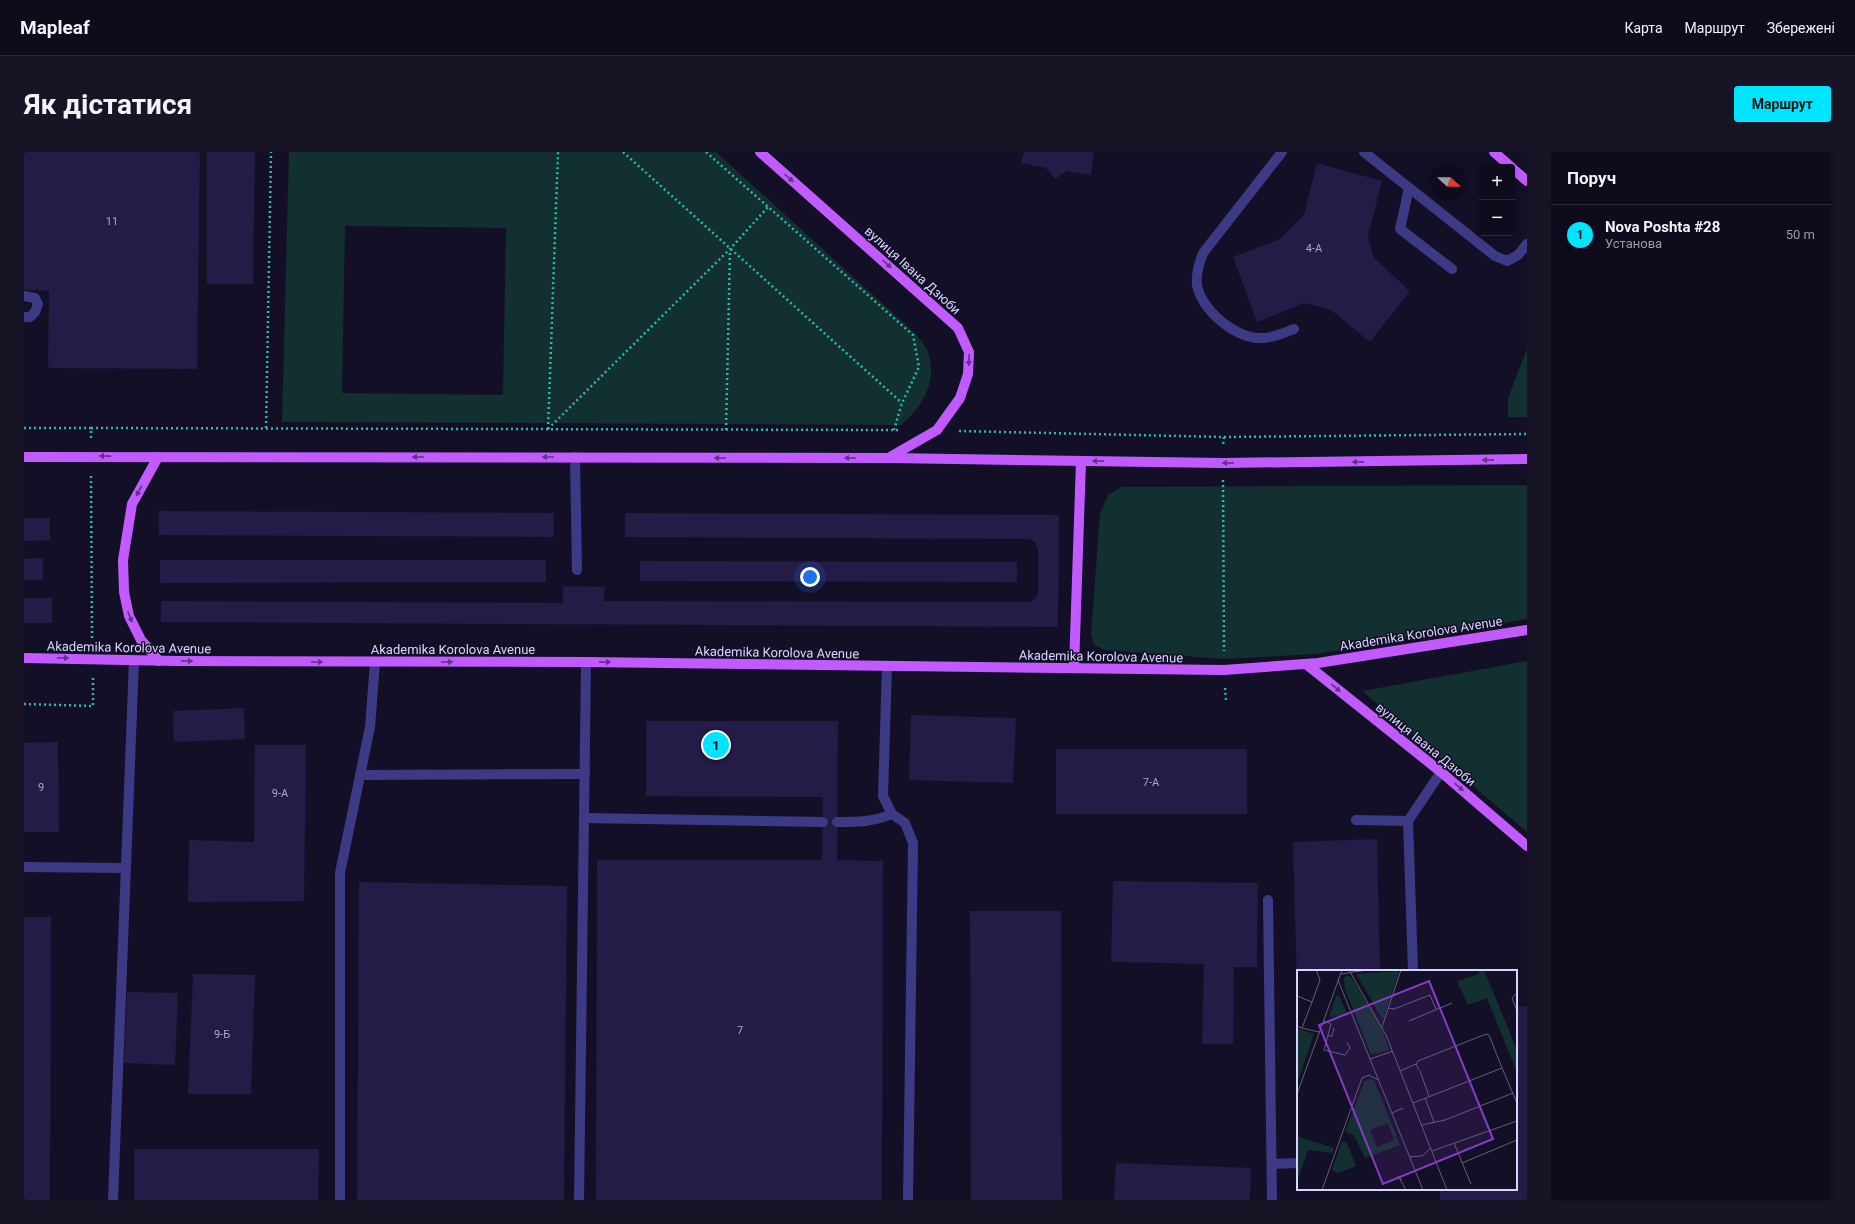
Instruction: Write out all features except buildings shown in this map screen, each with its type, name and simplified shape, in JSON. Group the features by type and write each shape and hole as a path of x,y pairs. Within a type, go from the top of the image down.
{"main road":[{"name":"вулиця Івана Дзюби","path":"760,152 958,328 969,352 968,374 960,398 937,430 889,458"},
{"path":"1494,152 1508,164"},
{"path":"1515,170 1527,181"},
{"path":"24,457 889,458 1223,463 1527,460"},
{"path":"158,457 132,504 123,560 124,592 129,616 141,640 159,661"},
{"path":"1074,668 1081,461"},
{"name":"Akademika Korolova Avenue","path":"24,658 92,658 159,661 586,662 1224,670 1306,664 1527,630"},
{"name":"вулиця Івана Дзюби","path":"1306,664 1441,772 1527,846"}],"lane":[{"path":"1282,152 1203,253 1197,270 1197,287 1203,300 1221,323 1240,334 1260,339 1277,336 1294,329"},
{"path":"1364,152 1495,256 1507,261 1518,255 1527,244"},
{"path":"1410,188 1400,229 1452,269"},
{"path":"24,296 36,298 38,304 30,317 24,317"},
{"path":"575,457 577,570"},
{"path":"113,1200 124,868 134,660"},
{"path":"340,1200 340,873 370,727 376,662"},
{"path":"579,1200 586,662"},
{"path":"887,666 883,796 892,814 905,823 913,843 908,1200"},
{"path":"1413,970 1408,821 1441,772"},
{"path":"360,775 585,774"},
{"path":"837,822 866,822 879,820 892,814"},
{"path":"584,818 823,822"},
{"path":"1356,820 1408,821"},
{"path":"24,867 124,868"},
{"path":"1268,900 1272,1200"},
{"path":"1272,1164 1297,1163"}],"path":[{"path":"266,428 271,152"},
{"path":"558,152 548,429 730,249 768,207"},
{"path":"622,152 902,402"},
{"path":"706,152 913,335 918,367 902,402 894,430"},
{"path":"726,430 730,249"},
{"path":"24,428 90,428 93,706 24,704"},
{"path":"1224,437 1527,434"}],"green space":[{"path":"289,152 716,152 916,334 928,352 931,365 931,375 926,394 915,411 901,425 282,422","holes":["345,226 506,228 503,395 342,393"]},
{"path":"1527,349 1527,417 1508,417 1508,398"},
{"path":"1527,485 1527,619 1316,654 1224,659 1105,650 1094,645 1091,635 1100,513 1108,495 1122,487"},
{"path":"1527,661 1527,832 1362,691"}],"place":[{"name":"Nova Poshta #28","path":"716,745"}]}
